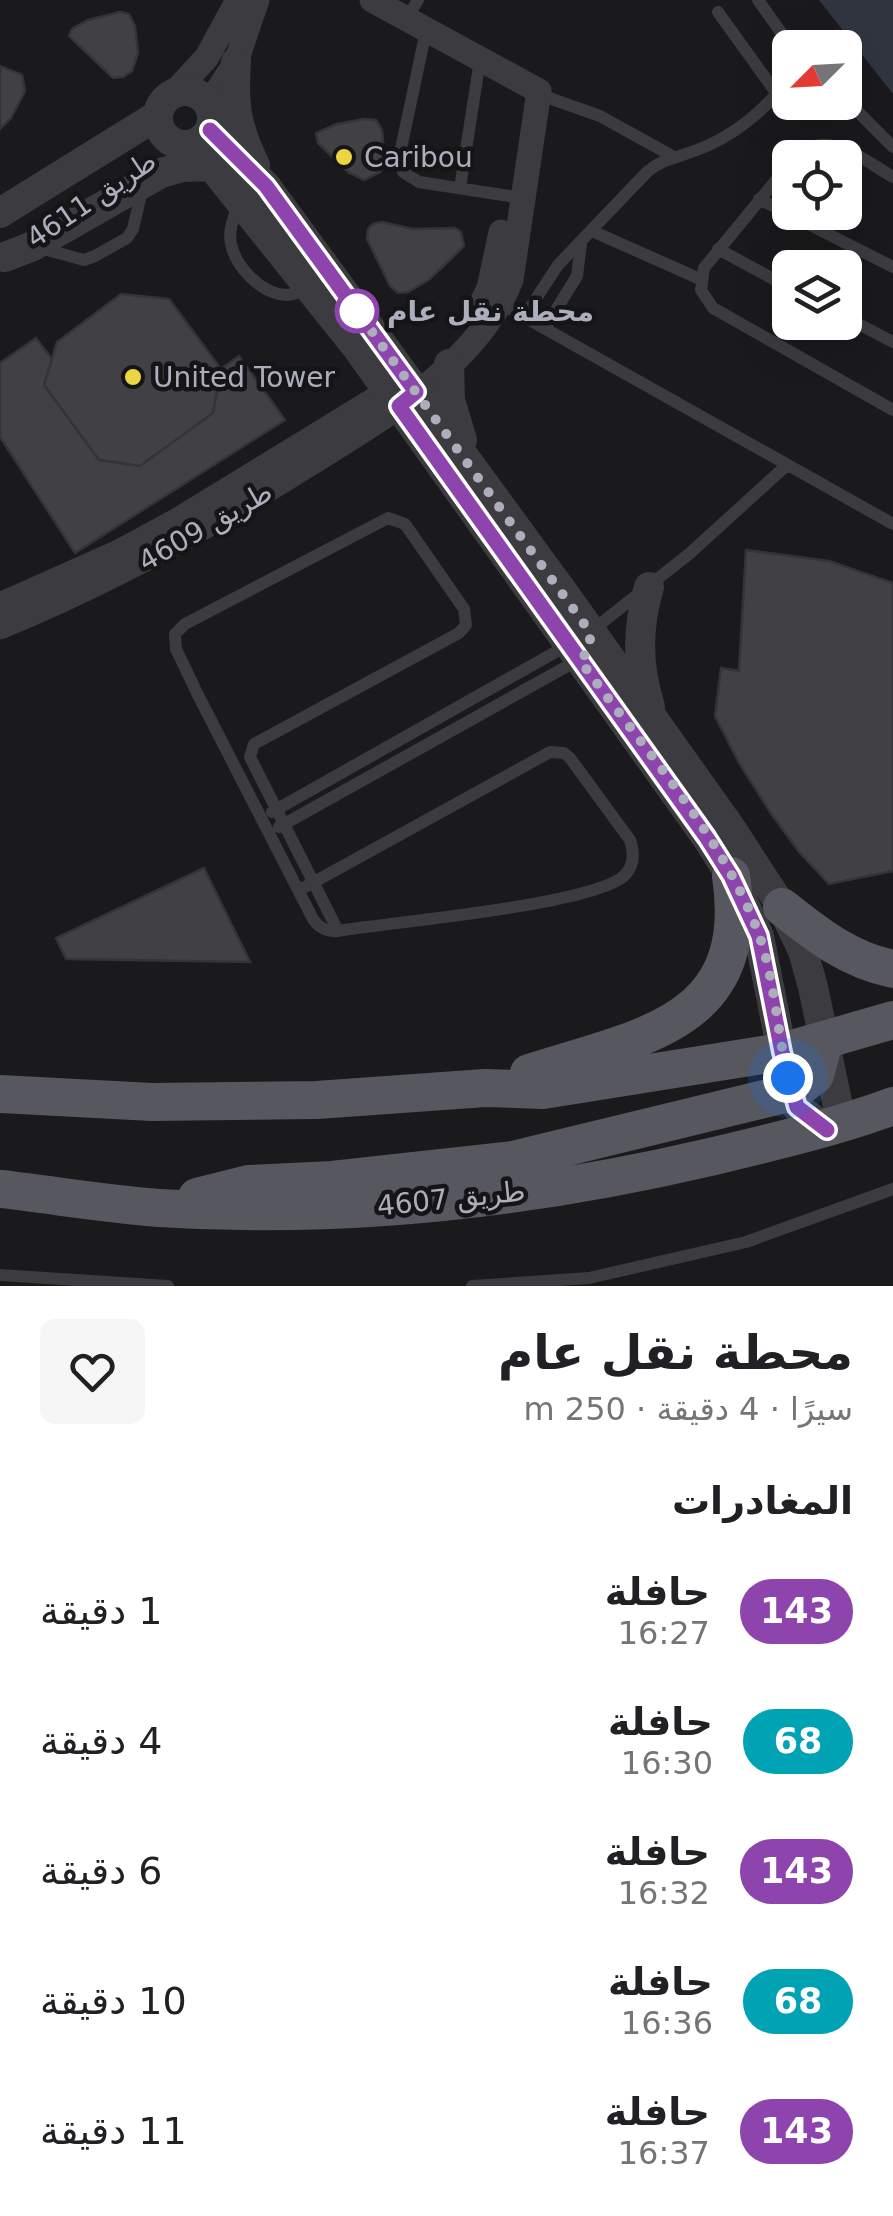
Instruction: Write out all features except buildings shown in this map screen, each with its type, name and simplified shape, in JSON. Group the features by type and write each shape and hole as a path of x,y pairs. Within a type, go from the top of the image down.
{"main road":[{"path":"485,1088 653,1034 690,1011 707,995 727,962 736,912 731,876"},
{"path":"782,907 824,940 867,964 893,969"},
{"path":"9,1093 152,1102 316,1100 485,1088 543,1090 782,1052 893,1020"},
{"path":"156,1208 250,1184 350,1178 512,1160 793,1092 815,1075 824,1042"},
{"name":"طريق 4607","path":"0,1188 156,1208 271,1210 477,1200 642,1173 835,1127 893,1106"}],"street":[{"path":"202,138 164,136 166,104 207,57 238,0"},
{"path":"13,254 161,173 182,167 202,138 236,62 257,0"},
{"path":"372,0 417,17 480,60 531,87"},
{"path":"236,62 237,125 253,192 309,289 468,462 580,645 731,876 759,936 797,1107 835,1127"},
{"name":"طريق 4609","path":"0,627 127,571 182,530 449,364 482,331 501,304 511,280 515,197 531,87"},
{"path":"166,104 187,90 200,94 202,138 253,192 403,392 580,645 656,724 730,827 782,907 803,951 824,1042 835,1127"},
{"name":"طريق 4611","path":"0,213 166,104"},
{"name":"طريق 4611","path":"13,254 141,162 202,138"},
{"name":"طريق 4609","path":"403,392 445,351 484,302 515,197"},
{"path":"449,364 450,400 468,462"},
{"path":"165,496 182,530"},
{"name":"طريق 4609","path":"0,605 118,552 182,530"},
{"path":"650,587 642,611 639,658 656,724"}],"lane":[{"path":"758,0 779,30"},
{"path":"718,12 772,87"},
{"path":"417,17 400,165 413,180 515,197"},
{"path":"460,188 480,60"},
{"path":"531,87 600,116 674,157"},
{"path":"524,317 558,264 647,172 736,130 772,98"},
{"path":"862,116 893,147"},
{"path":"862,160 893,177"},
{"path":"772,184 718,249 700,279 700,290 713,308 893,410"},
{"path":"759,199 893,268"},
{"path":"592,231 700,279"},
{"path":"545,328 577,276 581,244"},
{"path":"718,249 772,278"},
{"path":"501,304 893,524"},
{"path":"862,326 893,342"},
{"path":"268,832 580,645 787,465"},
{"path":"299,891 312,883 550,752 564,753 570,758 630,840 634,852 632,865 614,882 562,898 338,931 317,925 299,891 268,832 176,650 174,634 185,624 382,520 400,520 464,609 466,625 459,634 254,744 250,757 312,883 338,931"},
{"path":"261,818 580,645"},
{"path":"472,1286 589,1278 746,1242 893,1189"},
{"path":"0,1275 168,1286"}],"shaded area":[{"path":"819,0 893,0 893,94 862,55 862,30 843,30"}],"bus line":[{"name":"143","path":"210,130 266,186 416,392 399,406 650,756 731,876 759,936 797,1107 827,1130"}],"place":[{"name":"Caribou","path":"344,157"},
{"name":"محطة نقل عام","path":"357,311"},
{"name":"United Tower","path":"133,377"}],"route":[{"path":"357,311 354,307 590,632 590,649 580,660 731,876 759,936 788,1078"}]}
